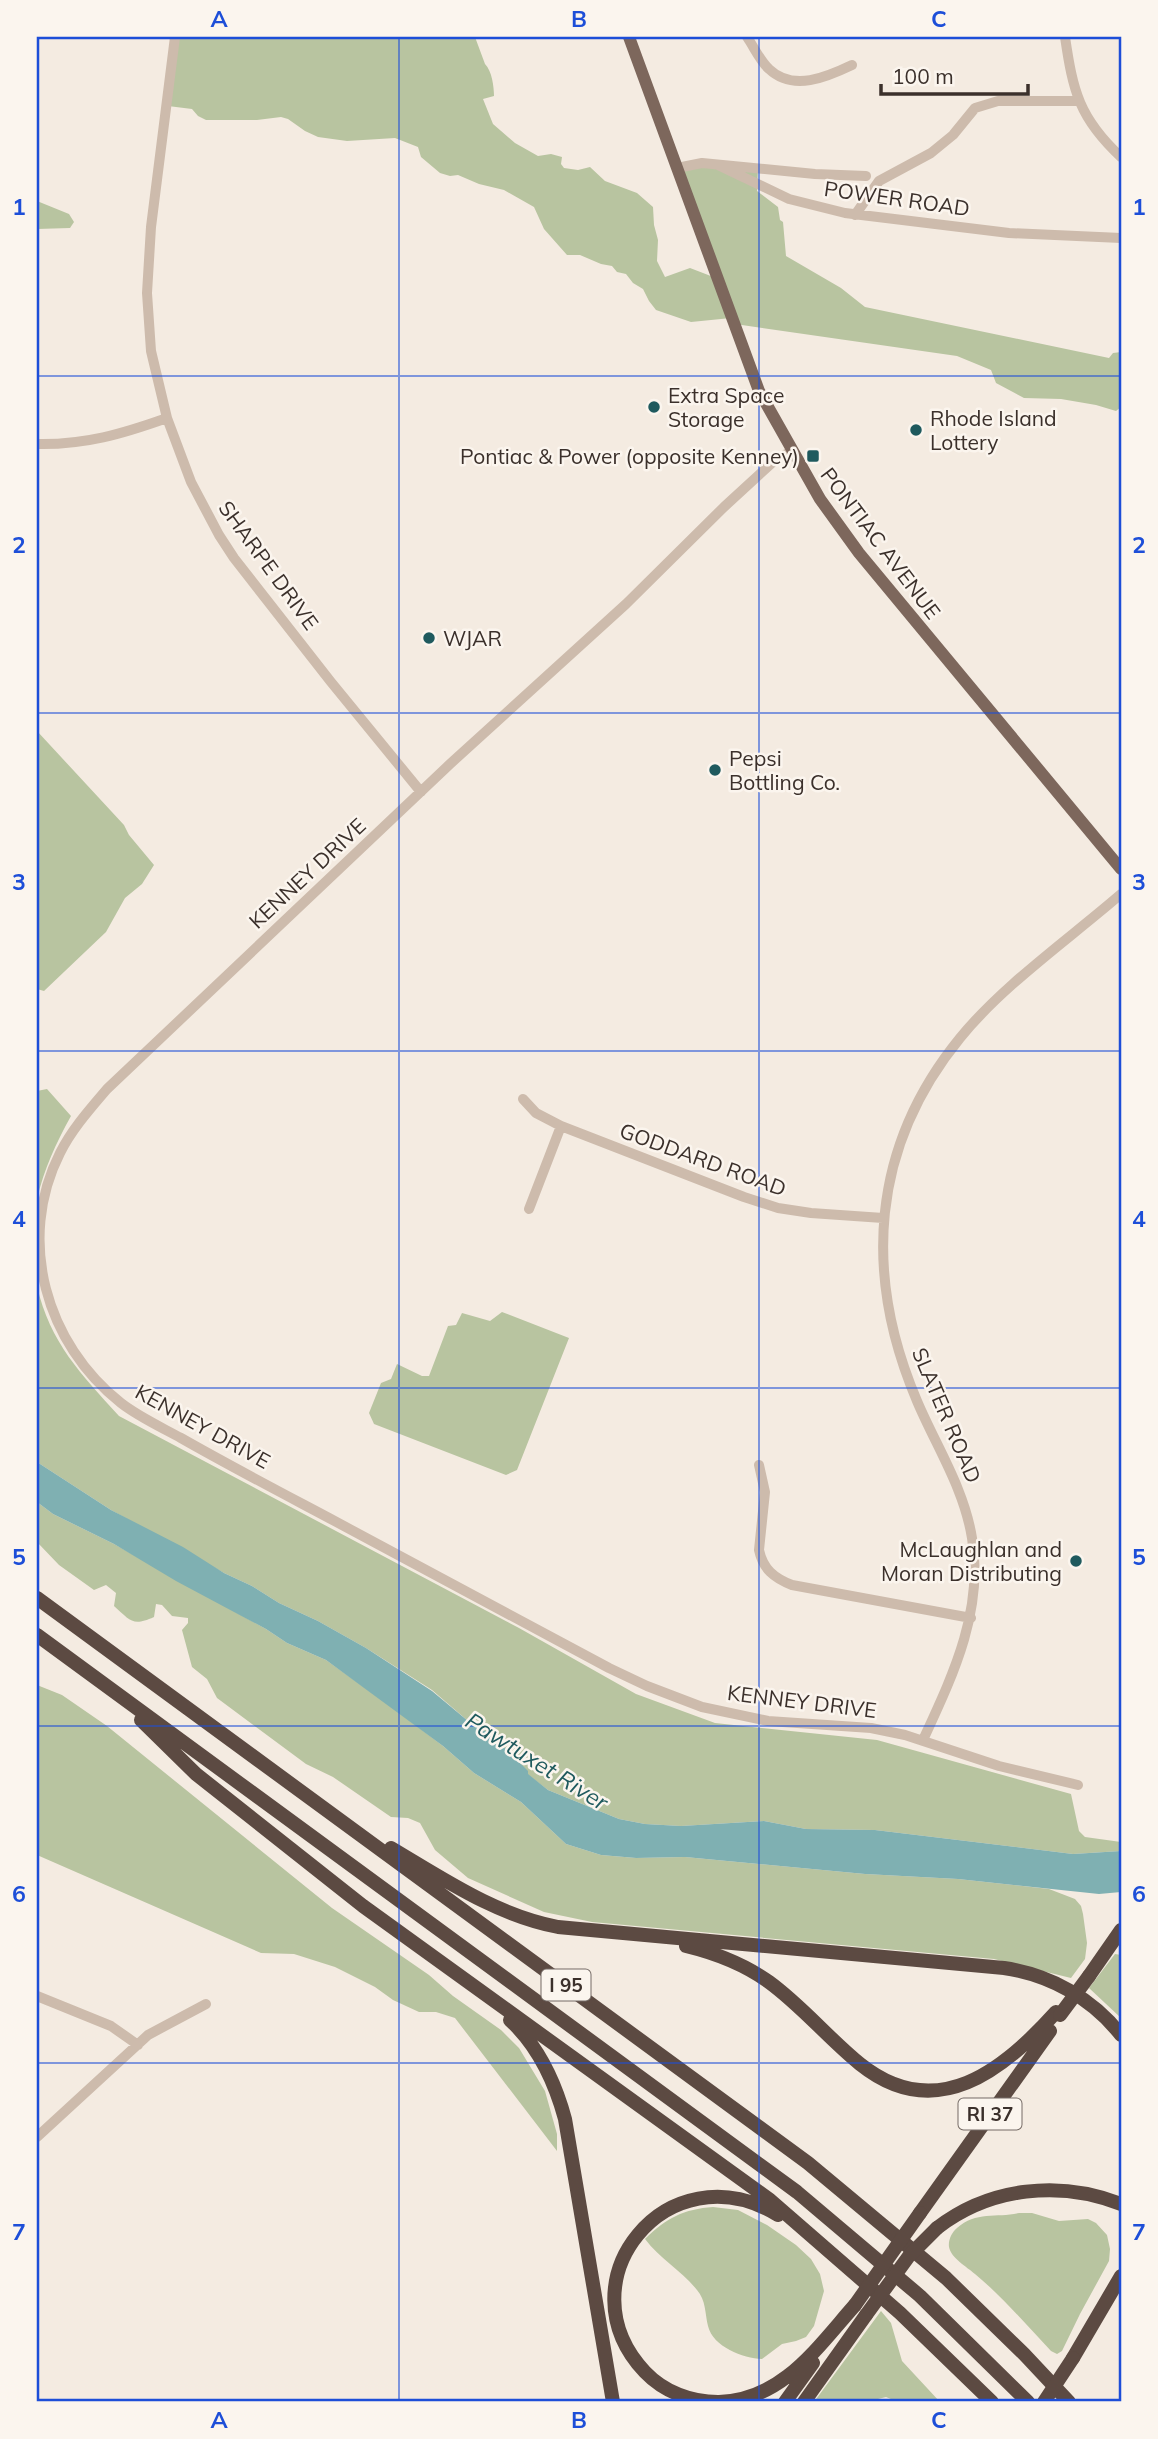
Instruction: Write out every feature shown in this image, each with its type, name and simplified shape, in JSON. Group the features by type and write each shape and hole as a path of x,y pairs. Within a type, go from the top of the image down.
{"highway":[{"name":"I 95","path":"37,1598 788,2147 946,2278 1069,2402"},
{"name":"I 95","path":"37,1635 797,2192 920,2296 1028,2402"},
{"path":"119,1696 163,1743 209,1785 348,1895 756,2190 926,2336 992,2402"},
{"path":"317,1804 494,1908 543,1924 689,1946 747,1968 784,1993 868,2070 889,2081 912,2088 951,2088 982,2077 1020,2050 1058,2014"},
{"name":"RI 37","path":"785,2402 860,2310 920,2213 1058,2014 1121,1930"},
{"path":"608,1933 1014,1969 1049,1980 1075,1993 1098,2010 1121,2035"},
{"path":"458,1976 523,2034 541,2060 560,2102 569,2136 613,2402"},
{"path":"834,2255 771,2211 730,2197 707,2196 680,2203 655,2217 640,2232 624,2258 616,2288 615,2309 623,2339 637,2363 651,2378 665,2387 689,2398 718,2402 749,2398 778,2385 800,2367 860,2310 937,2228 973,2206 1016,2193 1067,2191 1098,2196 1121,2204"},
{"path":"1044,2402 1121,2276"},
{"path":"804,2402 860,2310"}],"main road":[{"name":"PONTIAC AVENUE","path":"629,37 759,391 820,499 859,553 1121,869"}],"street":[{"name":"SHARPE DRIVE","path":"175,37 150,227 147,293 151,351 167,418 191,482 234,558 421,792"},
{"path":"747,37 768,68 781,78 799,81 826,78 852,65"},
{"path":"1065,37 1078,101 1093,127 1121,157"},
{"path":"855,215 879,181 931,153 953,135 975,108 998,101 1078,101"},
{"name":"POWER ROAD","path":"677,168 702,163 718,165 789,199 855,215 1009,233 1121,239"},
{"path":"718,165 866,176"},
{"path":"37,444 92,441 120,435 167,418"},
{"name":"KENNEY DRIVE","path":"793,450 774,461 734,498 626,604 421,792 107,1089 71,1135 51,1175 41,1224 43,1282 54,1317 65,1339 92,1376 125,1406 608,1668 702,1707 785,1723 871,1728 923,1740 999,1766 1078,1786"},
{"name":"SLATER ROAD","path":"923,1740 960,1658 971,1618 974,1573 972,1537 952,1472 918,1403 892,1329 883,1276 883,1218 891,1175 905,1127 922,1091 958,1040 1003,994 1121,894"},
{"name":"GODDARD ROAD","path":"523,1099 536,1113 561,1126 744,1198 778,1208 811,1213 883,1218"},
{"path":"529,1209 561,1126"},
{"path":"759,1465 765,1492 759,1550 771,1574 792,1585 971,1618"},
{"path":"37,1996 111,2026 138,2045"},
{"path":"37,2137 148,2035 206,2004"}],"green space":[{"path":"176,37 475,37 492,79 494,96 483,99 493,124 515,143 538,156 551,154 562,157 561,164 564,168 578,170 590,167 605,181 637,193 653,207 658,240 657,261 665,277 690,268 716,278 678,172 703,164 758,168 757,191 778,207 780,220 783,222 786,256 841,288 865,307 1109,358 1113,353 1121,352 1121,407 1116,411 1061,399 1024,398 996,383 991,370 957,356 735,324 731,318 691,322 656,310 643,289 633,283 626,274 580,255 567,255 544,229 534,207 504,190 458,175 440,173 421,157 418,147 395,138 347,141 318,137 281,117 206,120 192,109 168,106"},
{"path":"37,201 69,214 74,222 70,228 37,229"},
{"path":"37,731 124,825 154,865 142,884 125,898 106,932 44,991 37,989"},
{"path":"47,1089 71,1116 51,1156 37,1199 37,1091"},
{"path":"37,1286 50,1324 69,1357 119,1416 519,1628 636,1694 715,1723 877,1740 1071,1794 1079,1831 1085,1837 1121,1842 1121,1851 1073,1854 875,1830 806,1829 764,1821 681,1826 645,1824 619,1819 548,1790 527,1774 492,1735 468,1721 432,1690 318,1621 279,1603 111,1510 37,1462"},
{"path":"502,1312 569,1338 517,1470 506,1475 374,1424 369,1413 381,1383 391,1379 397,1364 422,1376 429,1376 448,1326 456,1325 462,1313 490,1321"},
{"path":"37,1502 53,1514 114,1544 287,1643 326,1660 443,1746 474,1773 521,1802 566,1844 601,1855 636,1858 685,1857 1049,1889 1075,1899 1081,1906 1087,1943 1085,1959 1071,1978 994,1959 592,1922 544,1912 468,1878 435,1850 420,1823 408,1818 391,1817 333,1777 306,1764 217,1698 207,1679 192,1667 182,1630 188,1623 188,1618 172,1616 162,1605 156,1604 154,1617 136,1622 114,1606 116,1593 106,1585 94,1590 59,1565 37,1542"},
{"path":"37,1685 62,1695 107,1726 332,1908 429,1975 453,1996 501,2030 519,2048 545,2091 557,2134 557,2151 455,2018 436,2012 419,2012 335,1967 294,1954 261,1953 37,1855"},
{"path":"1115,1954 1121,1955 1121,2018 1089,1988"},
{"path":"713,2207 738,2210 767,2225 811,2259 820,2274 824,2291 814,2326 806,2337 782,2344 762,2359 730,2350 711,2333 700,2294 645,2239 660,2225 676,2216"},
{"path":"1032,2213 1059,2221 1088,2219 1107,2235 1109,2261 1062,2351 1057,2354 950,2251 952,2234 964,2223 979,2217"},
{"path":"881,2311 891,2323 902,2361 940,2402 898,2402 886,2397 866,2402 814,2402"}],"water":[{"path":"37,1462 111,1510 366,1648 432,1691 468,1721 492,1735 528,1774 548,1790 619,1819 681,1826 764,1821 806,1829 875,1830 1073,1854 1121,1851 1121,1892 1099,1894 958,1879 865,1874 685,1857 636,1858 601,1855 566,1844 521,1802 474,1773 443,1746 326,1660 287,1643 114,1544 53,1514 37,1502"}],"place":[{"name":"Extra Space Storage","path":"654,407"},
{"name":"Rhode Island Lottery","path":"916,430"},
{"name":"Pontiac & Power (opposite Kenney)","path":"813,456"},
{"name":"WJAR","path":"429,638"},
{"name":"Pepsi Bottling Co.","path":"715,770"},
{"name":"McLaughlan and Moran Distributing","path":"1076,1561"}],"water label":[{"name":"Pawtuxet River","path":"537,1761"}]}
